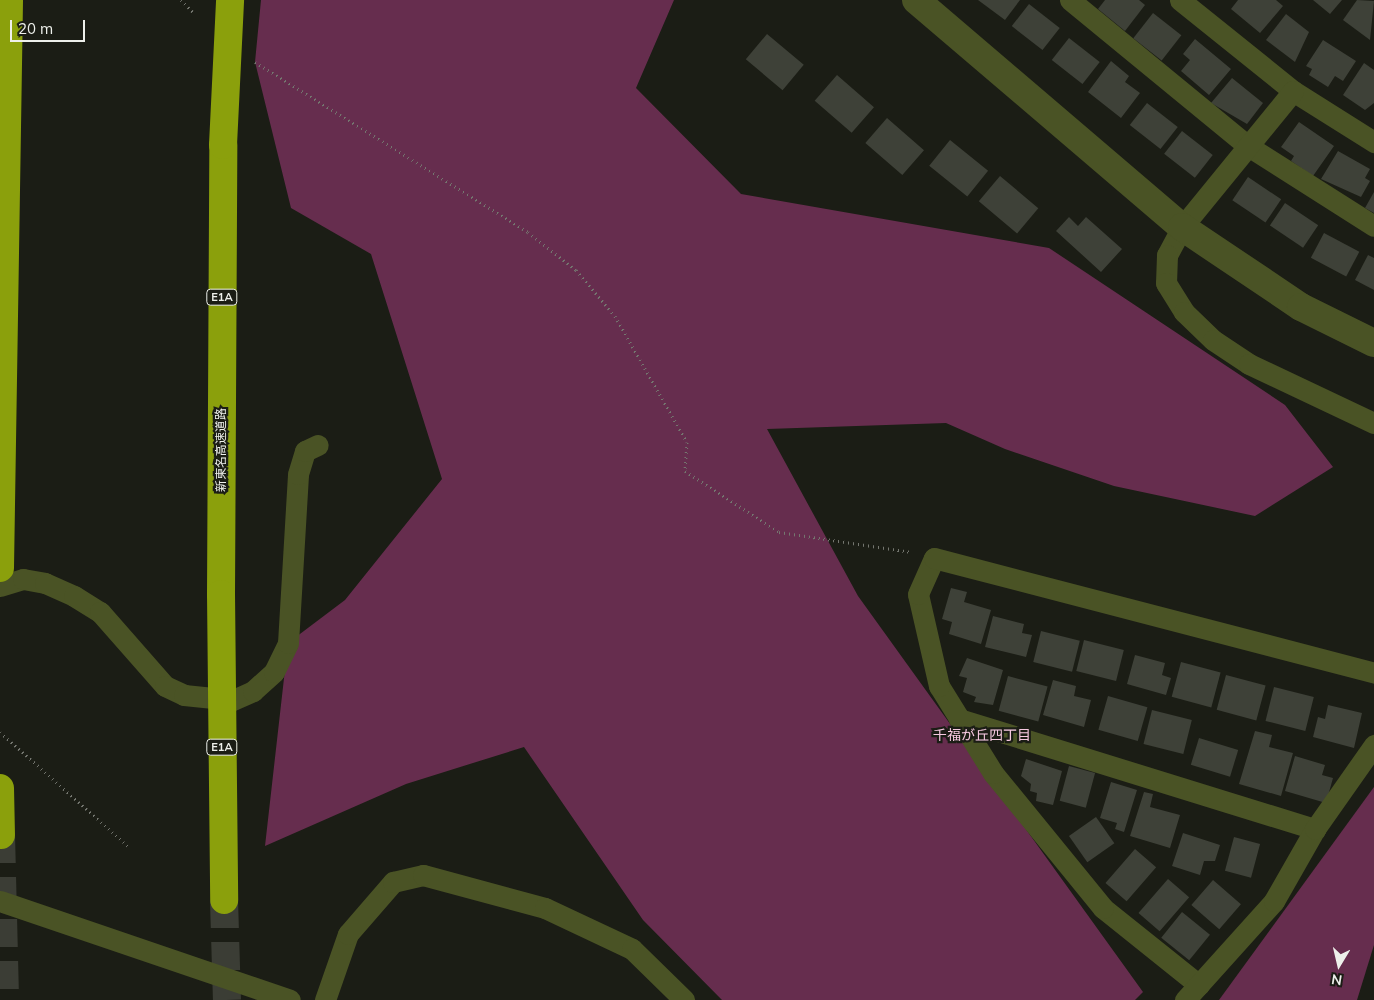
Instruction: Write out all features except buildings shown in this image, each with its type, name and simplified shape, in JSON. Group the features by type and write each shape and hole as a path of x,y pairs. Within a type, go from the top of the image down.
{"highway":[{"path":"0,568 9,0"},
{"name":"新東名高速道路","path":"224,900 221,594 223,145 230,0"},
{"path":"0,788 1,835"}],"street":[{"path":"916,0 1182,227 1301,307 1374,343"},
{"path":"1070,0 1248,146 1374,226"},
{"path":"1194,4 1293,91 1374,142"},
{"path":"1293,91 1182,227 1167,255 1166,283 1184,312 1213,340 1249,364 1374,423"},
{"path":"0,586 23,579 45,582 74,596 100,612 165,686 184,695 233,700 253,691 274,672 288,643 298,474 305,451 318,446"},
{"path":"1199,985 1102,908 993,773 938,686 918,594 934,558 1374,673"},
{"path":"959,719 1315,830"},
{"path":"1185,1000 1274,901 1315,830 1374,745"},
{"path":"324,1000 348,934 393,882 423,876 545,908 632,949 684,1000"},
{"path":"0,901 290,1000"}],"path":[{"path":"181,0 194,13"},
{"path":"256,62 528,232 576,270 616,316 687,442 685,471 779,532 889,546 934,558"},
{"path":"0,732 128,846"}],"shaded area":[{"path":"261,0 674,0 636,88 741,194 1049,248 1285,405 1333,467 1255,516 1114,486 1005,449 946,423 767,429 858,596 1143,992 1135,1000 722,1000 643,920 524,747 406,784 265,846 288,643 345,600 442,479 371,254 291,208 255,62"},
{"path":"1374,787 1374,945 1357,1000 1219,1000"}],"tunnel":[{"path":"1,835 5,1000"},
{"path":"224,900 227,1000"}],"district":[{"name":"千福が丘四丁目","path":"982,735"}]}
